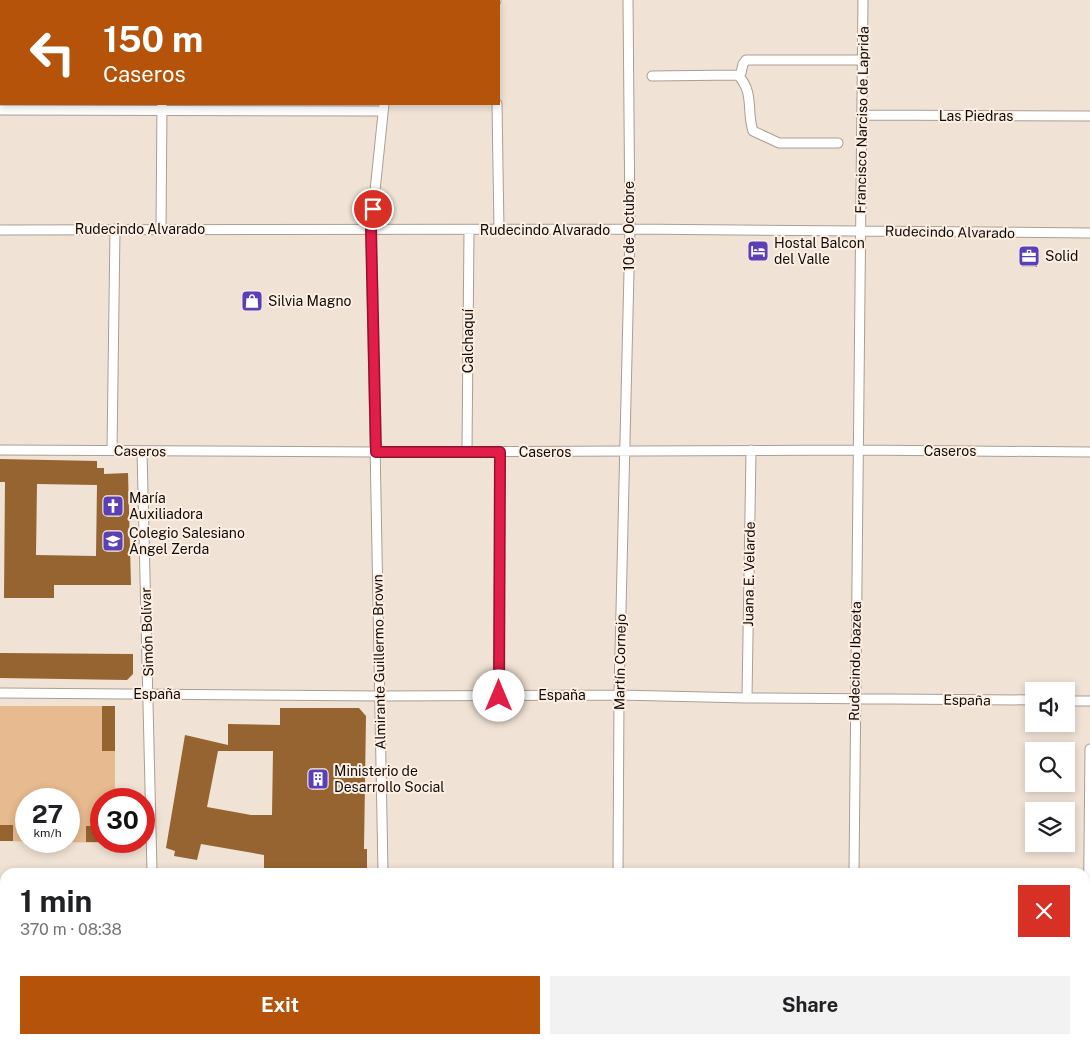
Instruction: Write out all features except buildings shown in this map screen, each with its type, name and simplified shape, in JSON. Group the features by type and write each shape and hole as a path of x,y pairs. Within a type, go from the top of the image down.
{"street":[{"name":"10 de Octubre","path":"626,451 630,229 628,0"},
{"name":"Francisco Narciso de Laprida","path":"859,450 863,0"},
{"path":"738,75 741,73 746,60 862,60"},
{"path":"652,76 738,75 746,83 753,131 779,143 838,142"},
{"path":"497,105 499,230"},
{"path":"160,229 162,107"},
{"path":"0,110 162,107 384,107"},
{"name":"Almirante Guillermo Brown","path":"383,868 371,229 384,107"},
{"name":"Las Piedras","path":"861,115 1090,116"},
{"path":"112,450 115,229"},
{"name":"Rudecindo Alvarado","path":"0,230 630,229 1090,233"},
{"name":"Calchaquí","path":"467,452 469,230"},
{"name":"Caseros","path":"0,450 376,452 859,450 1090,452"},
{"name":"Juana E. Velarde","path":"746,698 751,450"},
{"name":"Rudecindo Ibazeta","path":"854,868 859,450"},
{"name":"Simón Bolívar","path":"142,451 152,868"},
{"name":"Martín Cornejo","path":"618,868 619,695 626,451"},
{"path":"499,696 500,452"},
{"name":"España","path":"0,693 380,696 619,695 1025,700"},
{"path":"1075,701 1090,701"},
{"path":"1089,868 1090,749"}],"shaded area":[{"path":"0,706 115,706 115,788 90,788 90,843 80,842 80,788 15,788 15,841 0,841"}],"place":[{"name":"Hostal Balcon del Valle","path":"758,251"},
{"name":"Solid","path":"1029,256"},
{"name":"Silvia Magno","path":"252,301"},
{"name":"María Auxiliadora","path":"113,506"},
{"name":"Colegio Salesiano Ángel Zerda","path":"113,541"},
{"name":"Ministerio de Desarrollo Social","path":"318,779"}],"route":[{"path":"373,209 371,229 376,452 500,452 499,696"}]}
